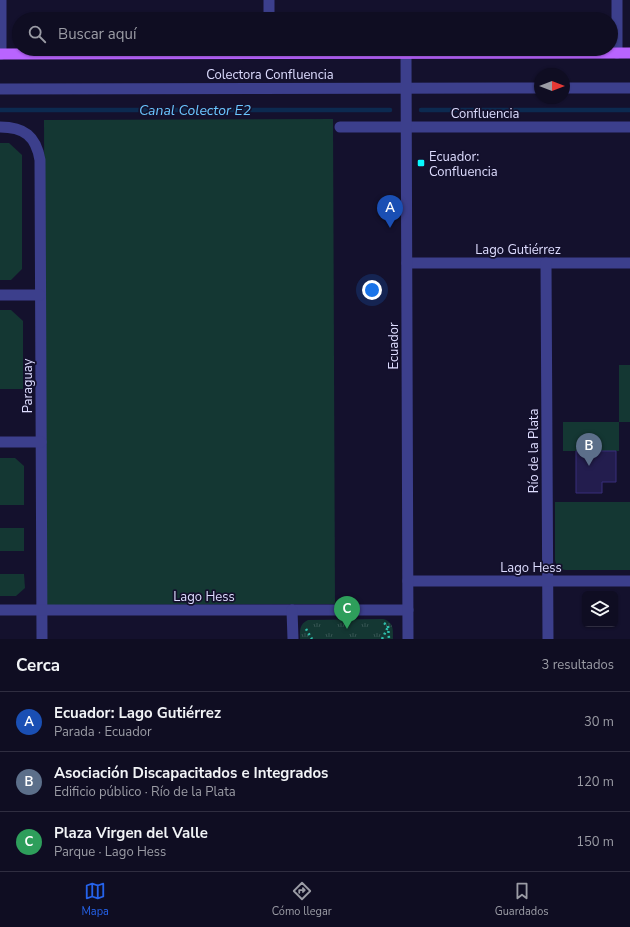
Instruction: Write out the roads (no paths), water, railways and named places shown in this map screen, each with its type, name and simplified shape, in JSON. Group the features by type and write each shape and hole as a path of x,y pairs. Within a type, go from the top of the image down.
{"main road":[{"path":"618,53 630,53"},
{"path":"0,54 12,54"}],"street":[{"path":"0,54 1,0"},
{"path":"269,0 269,12"},
{"path":"616,0 616,12"},
{"name":"Ecuador","path":"406,56 408,639"},
{"name":"Colectora Confluencia","path":"0,89 534,88"},
{"path":"570,88 630,88"},
{"name":"Confluencia","path":"340,128 630,127"},
{"name":"Paraguay","path":"0,128 14,128 29,136 35,143 40,160 42,639"},
{"name":"Lago Gutiérrez","path":"407,262 630,263"},
{"name":"Río de la Plata","path":"546,263 548,639"},
{"path":"0,295 40,295"},
{"path":"0,442 41,442"},
{"name":"Lago Hess","path":"408,581 630,581"},
{"name":"Lago Hess","path":"0,610 408,610"},
{"path":"292,610 293,639"}],"waterway":[{"name":"Canal Colector E2","path":"0,110 390,110"},
{"name":"Canal Colector E2","path":"421,110 630,110"}],"place":[{"name":"Ecuador: Confluencia","path":"421,163"},
{"name":"Ecuador: Lago Gutiérrez","path":"390,228"},
{"name":"Asociación Discapacitados e Integrados","path":"589,466"},
{"name":"Plaza Virgen del Valle","path":"347,629"}]}
